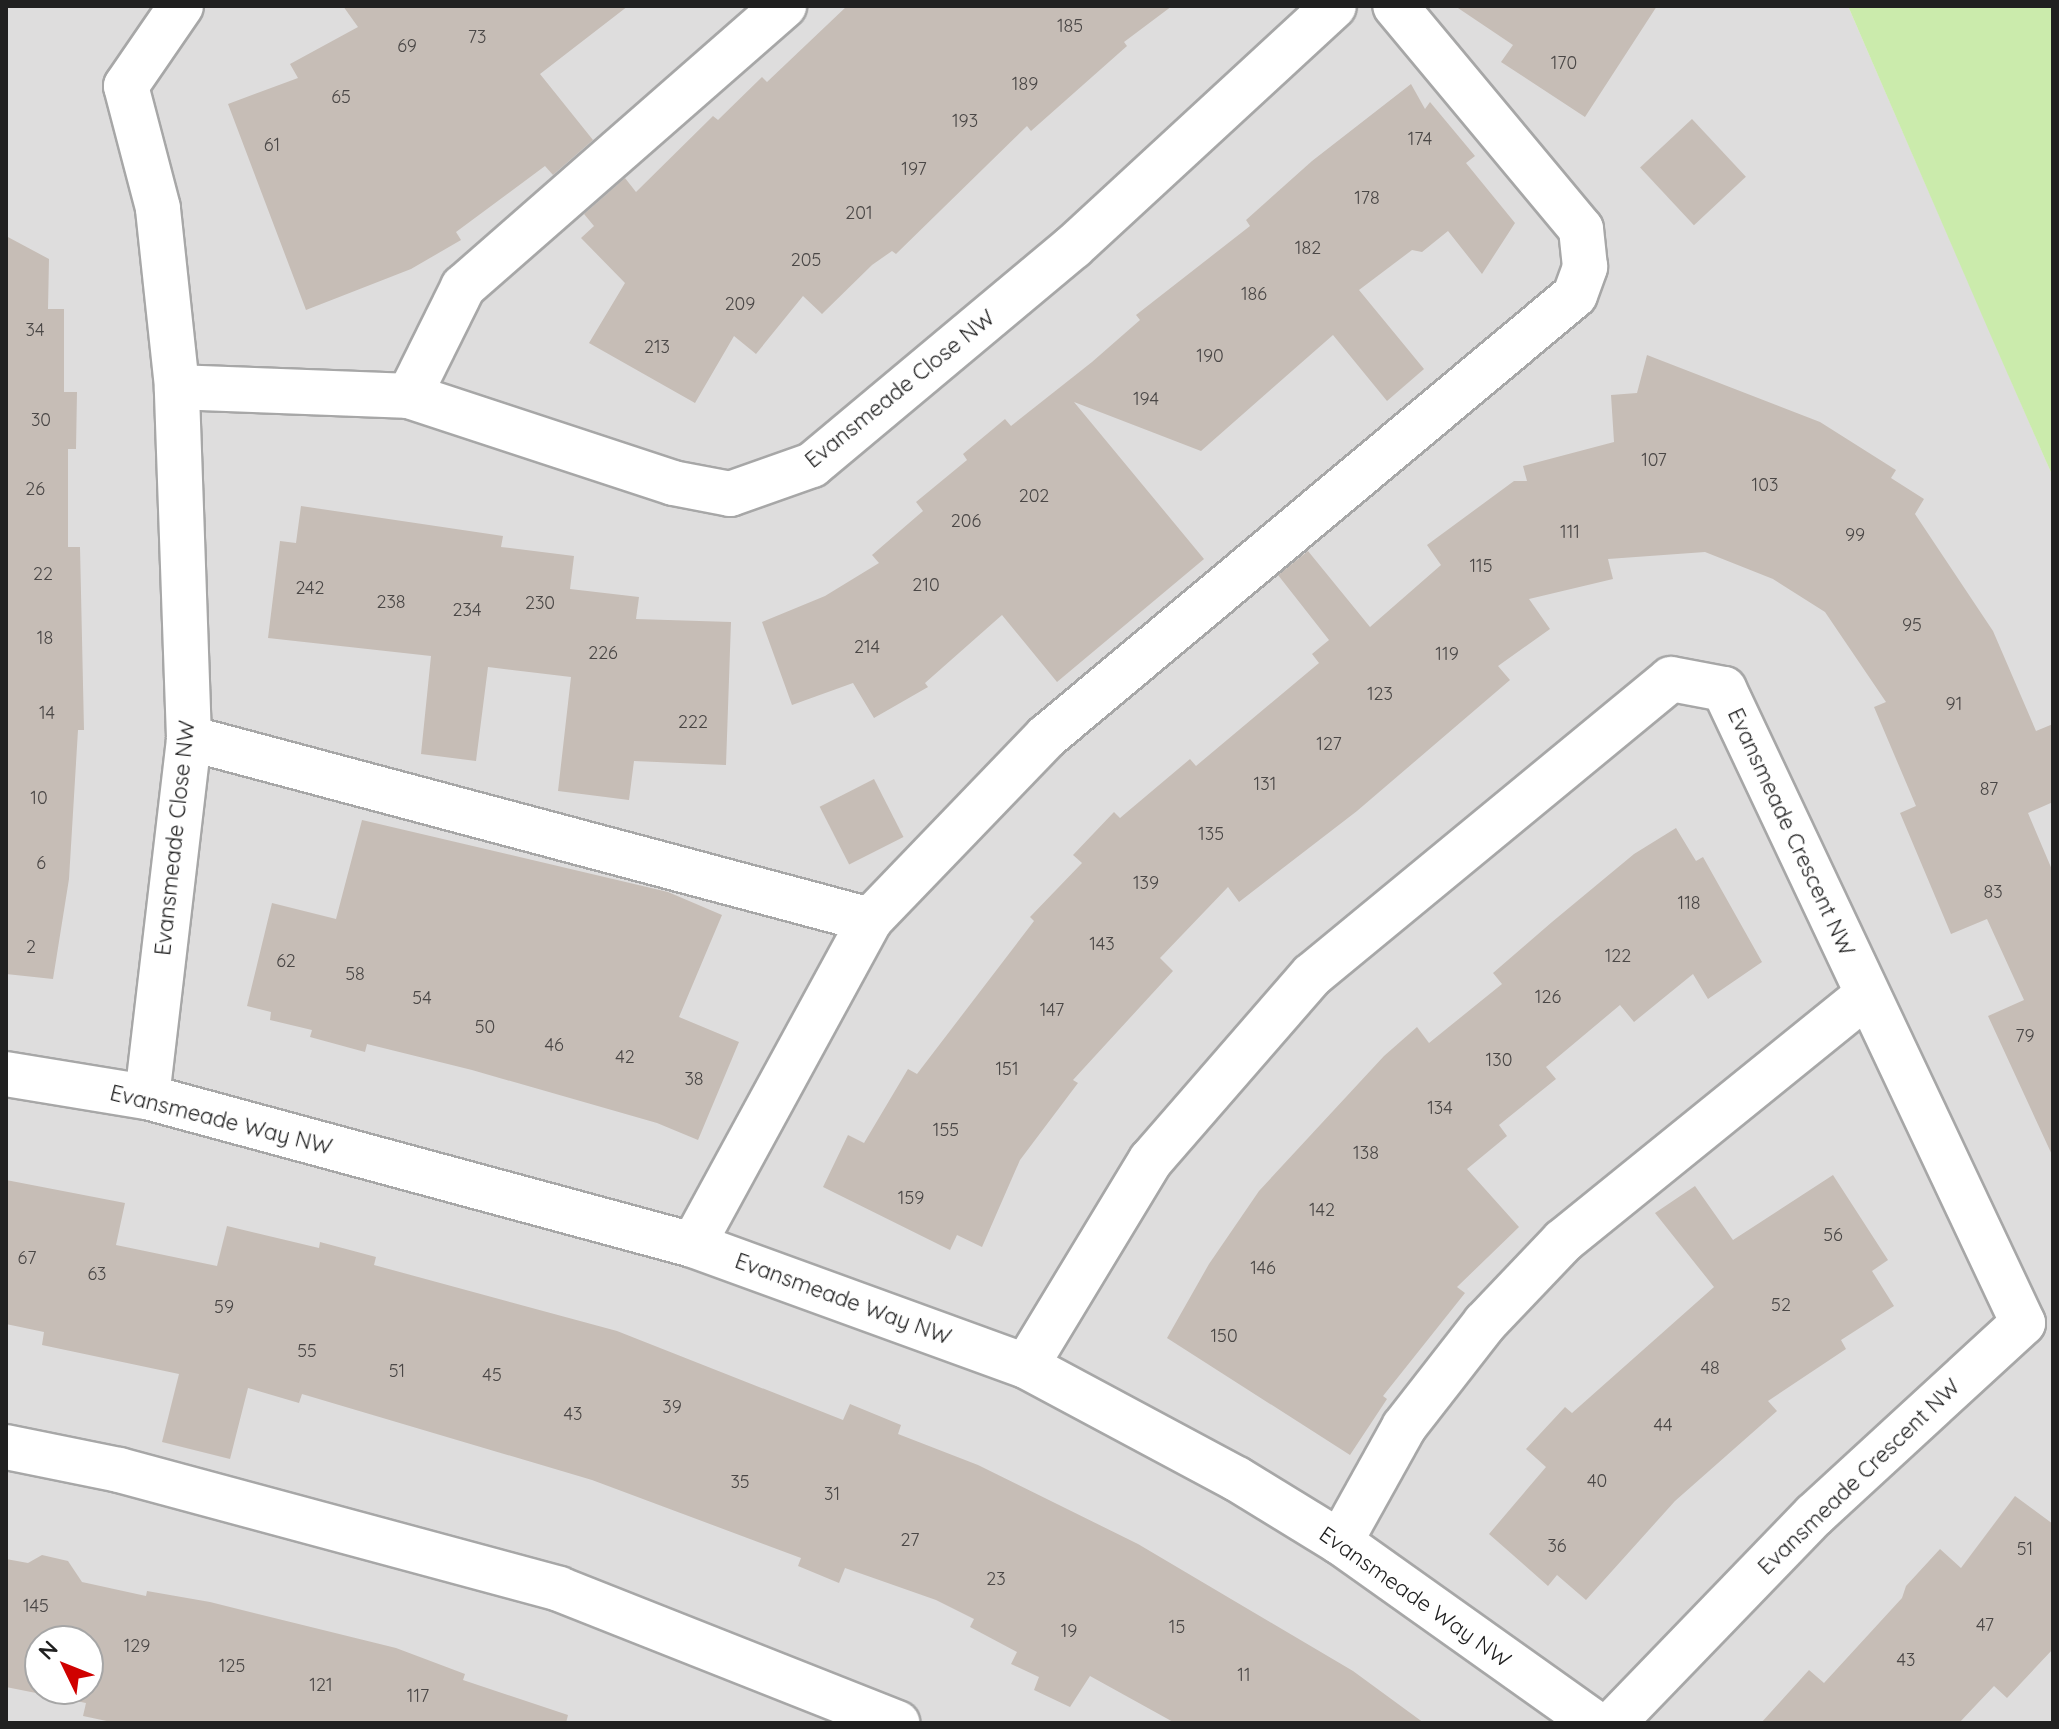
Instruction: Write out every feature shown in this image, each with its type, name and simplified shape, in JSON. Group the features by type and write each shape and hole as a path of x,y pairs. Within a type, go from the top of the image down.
{"street":[{"name":"Evansmeade Close NW","path":"147,1097 189,738 177,387 158,208 126,86 181,6"},
{"path":"409,396 463,287 784,6"},
{"name":"Evansmeade Close NW","path":"177,387 409,396 673,483 730,494 812,465 1073,247 1334,6"},
{"path":"693,1245 870,920 1046,737 1575,295 1585,267 1581,229 1395,6"},
{"name":"Evansmeade Crescent NW","path":"1026,1366 1151,1160 1312,975 1671,679 1724,689 1866,996 2023,1323 1814,1515 1613,1723"},
{"path":"189,738 870,920"},
{"path":"1340,1542 1404,1427 1485,1323 1563,1241 1866,996"},
{"name":"Evansmeade Way NW","path":"6,1074 147,1097 693,1245 1026,1366 1237,1479 1340,1542 1595,1723"},
{"path":"6,1447 119,1470 559,1589 897,1723"}],"shaded area":[{"path":"6,6 1848,6 2053,477 2053,1723 6,1723"}],"green space":[{"path":"1848,6 2053,6 2053,477 1991,336"}],"building":[{"path":"343,6 628,6 540,74 593,140 553,175 545,166 456,232 461,240 411,269 306,310 228,104 298,78 290,64 358,27"},
{"path":"847,6 1172,6 1124,42 1127,46 1031,131 1027,126 896,254 892,251 872,265 822,314 803,296 756,354 734,336 695,403 589,343 625,283 581,238 594,226 584,214 625,178 636,192 713,116 718,120 762,77 767,82"},
{"path":"1455,6 1657,6 1585,117 1501,62 1513,45"},
{"path":"1411,84 1425,109 1430,102 1475,156 1466,163 1515,223 1482,274 1448,231 1422,252 1412,250 1359,290 1424,369 1387,401 1333,335 1201,451 1074,402 1204,559 1057,682 1002,615 925,683 928,687 874,718 853,683 792,705 762,622 825,596 879,563 872,555 923,511 916,502 967,460 963,454 1005,419 1011,426 1092,362 1140,320 1136,315 1250,226 1246,220 1312,161"},
{"path":"1692,119 1746,177 1694,225 1640,167"},
{"path":"6,236 49,259 48,309 64,309 64,392 77,392 76,449 68,449 68,547 80,547 84,730 78,730 69,879 53,979 6,974"},
{"path":"1647,355 1820,422 1896,470 1891,478 1924,499 1915,514 1993,631 2036,731 2053,724 2053,802 2028,813 2053,872 2053,1157 1988,1016 2024,1000 1987,919 1951,934 1900,813 1916,806 1874,707 1886,702 1825,612 1773,579 1705,552 1608,559 1613,579 1529,599 1550,629 1498,666 1510,680 1357,811 1239,902 1228,887 1160,958 1173,971 1073,1080 1078,1083 1020,1160 982,1247 957,1235 950,1250 823,1187 848,1135 864,1143 908,1069 917,1074 1034,921 1030,917 1082,863 1073,855 1114,812 1120,818 1190,759 1196,766 1319,663 1312,654 1329,640 1278,575 1308,551 1370,627 1441,565 1427,545 1514,481 1527,481 1523,466 1614,442 1611,395 1637,393"},
{"path":"301,506 503,536 501,547 574,556 570,589 639,597 636,619 731,622 726,765 634,761 629,800 558,791 571,677 488,667 476,761 421,754 431,656 268,638 280,541 296,543"},
{"path":"874,779 904,837 849,865 820,807"},
{"path":"362,820 668,892 722,915 679,1017 739,1042 698,1140 657,1123 472,1070 367,1044 365,1052 310,1037 312,1030 270,1020 271,1012 247,1006 272,903 336,919"},
{"path":"1676,828 1696,861 1703,857 1762,962 1708,999 1693,974 1634,1022 1620,1005 1546,1067 1556,1079 1499,1125 1507,1136 1467,1169 1519,1227 1457,1287 1465,1293 1383,1396 1387,1399 1350,1455 1167,1338 1209,1264 1259,1191 1384,1056 1417,1027 1429,1043 1502,984 1493,973 1634,854"},
{"path":"1833,1175 1888,1260 1872,1271 1894,1306 1841,1340 1846,1349 1768,1401 1777,1411 1675,1501 1586,1600 1557,1575 1548,1586 1489,1534 1546,1467 1526,1449 1565,1407 1572,1413 1714,1287 1655,1213 1695,1186 1733,1240"},
{"path":"6,1180 125,1203 116,1245 217,1266 227,1226 319,1248 320,1242 376,1257 374,1265 617,1331 843,1420 850,1404 901,1425 898,1434 978,1465 1138,1544 1353,1671 1424,1723 1175,1723 1090,1676 1070,1707 1034,1690 1039,1677 1011,1664 1017,1652 970,1627 974,1619 936,1600 845,1568 839,1583 798,1566 801,1558 592,1480 302,1394 299,1403 248,1388 230,1459 162,1442 179,1374 42,1345 44,1332 6,1324"},
{"path":"2015,1496 2053,1524 2053,1649 2007,1698 1994,1686 1959,1723 1761,1723 1809,1670 1824,1683 1902,1598 1906,1586 1940,1549 1961,1568"},
{"path":"42,1555 68,1561 82,1582 146,1596 147,1591 210,1602 396,1648 465,1674 463,1680 568,1715 566,1723 116,1723 83,1716 86,1705 104,1705 104,1625 24,1625 24,1691 6,1687 6,1559 28,1563"}]}
